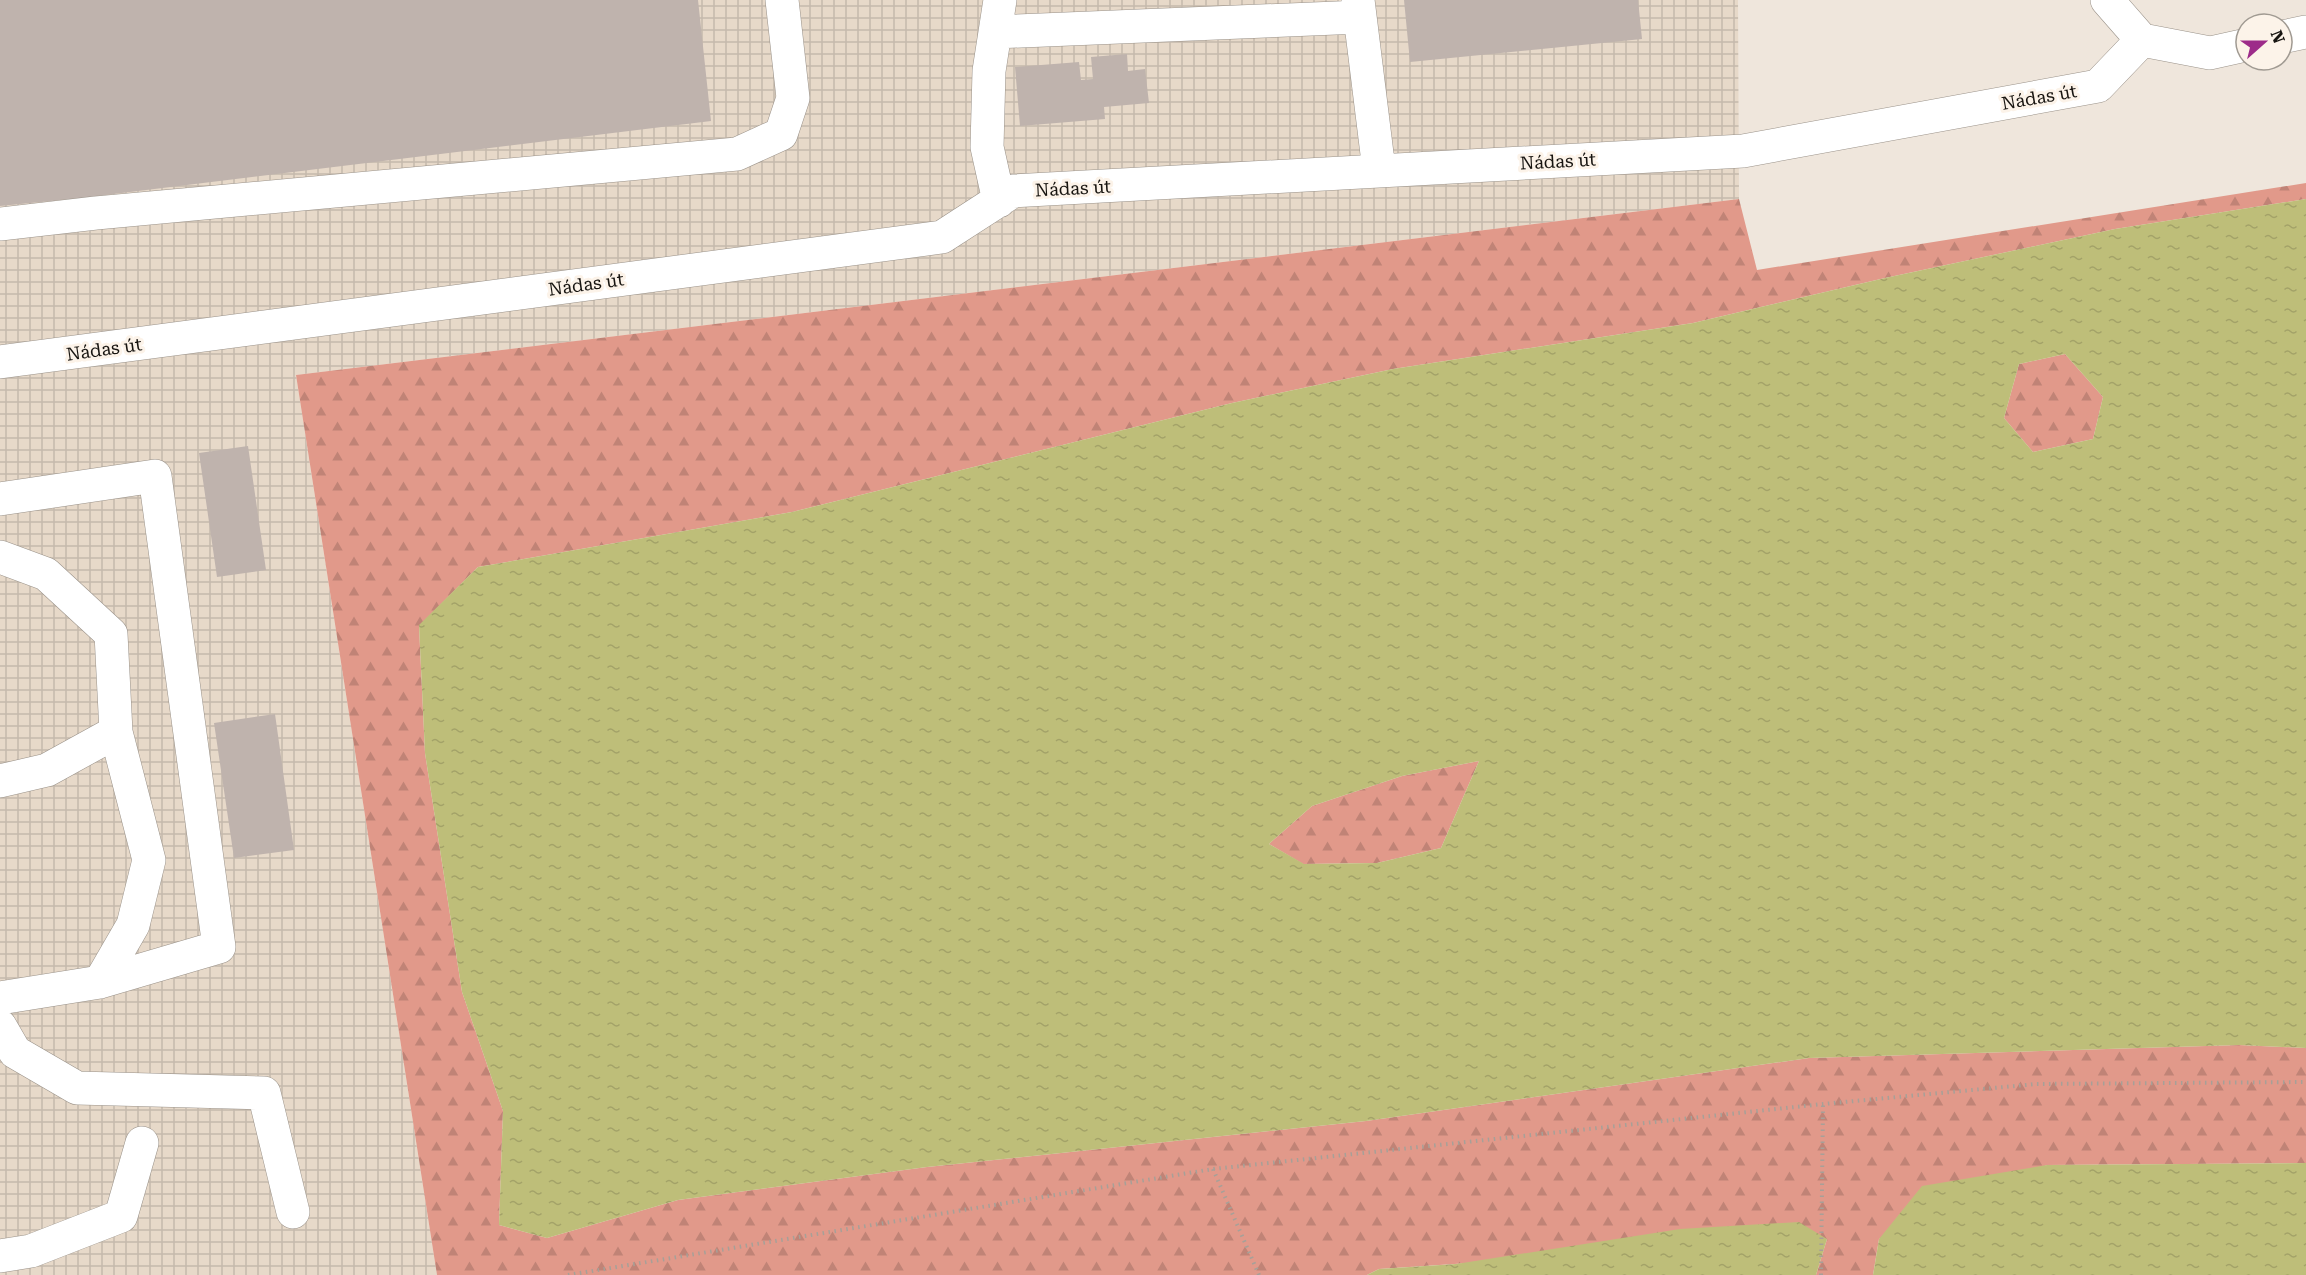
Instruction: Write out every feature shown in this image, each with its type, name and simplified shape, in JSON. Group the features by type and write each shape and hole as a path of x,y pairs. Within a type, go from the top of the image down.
{"street":[{"path":"0,224 96,213 737,154 781,134 794,98 782,0"},
{"path":"999,201 987,147 989,71 1000,0"},
{"path":"2107,0 2142,40 2210,53 2234,48"},
{"path":"995,32 1359,9 1380,170"},
{"name":"Nádas út","path":"0,362 942,237 1013,191 1743,151 2098,86 2142,40"},
{"path":"0,499 155,476 219,946 100,982 0,998"},
{"path":"0,557 46,574 111,634 116,732 149,860 133,925 100,982"},
{"path":"0,781 48,770 116,732"},
{"path":"0,1026 15,1052 77,1088 264,1093 293,1212"},
{"path":"0,1256 31,1251 121,1216 142,1143"}],"path":[{"path":"568,1275 1213,1169 1823,1104 2036,1084 2306,1082"},
{"path":"1821,1275 1823,1104"},
{"path":"1213,1169 1259,1275"}],"shaded area":[{"path":"0,0 1738,0 1739,199 296,375 437,1275 0,1275"}],"green space":[{"path":"2306,183 2306,199 2115,229 1885,278 1693,323 1393,369 1232,403 792,512 478,567 419,626 425,753 462,992 503,1111 499,1225 547,1238 678,1200 927,1167 1366,1121 1809,1058 2239,1045 2306,1048 2306,1163 2047,1165 1879,1239 1873,1275 1816,1275 1827,1239 1379,1269 1367,1275 437,1275 296,375 1739,199 1757,270"},
{"path":"2065,354 2103,397 2093,439 2033,452 2004,418 2019,364"},
{"path":"1479,761 1441,848 1377,863 1303,864 1269,844 1312,806 1402,776"}],"water":[{"path":"2306,199 2306,1048 2239,1045 1809,1058 1366,1121 927,1167 678,1200 547,1238 499,1225 503,1111 462,992 425,753 419,625 478,567 792,512 1232,403 1393,369 1693,323 1885,278 2115,229","holes":["2065,354 2103,397 2093,439 2033,452 2004,418 2019,364","1479,761 1441,848 1377,863 1304,864 1269,844 1312,806 1402,776"]},
{"path":"2306,1163 2306,1275 1873,1275 1879,1239 1922,1186 2047,1165"},
{"path":"1799,1222 1827,1239 1816,1275 1367,1275 1379,1269 1456,1264 1680,1229"}],"building":[{"path":"0,0 698,0 711,121 0,206"},
{"path":"1404,0 1638,0 1642,39 1410,62"},
{"path":"1127,54 1128,71 1145,69 1149,103 1104,107 1105,119 1020,126 1015,67 1079,62 1081,80 1093,79 1091,57"},
{"path":"248,446 266,570 217,577 199,453"},
{"path":"275,714 294,850 234,858 214,723"}]}
